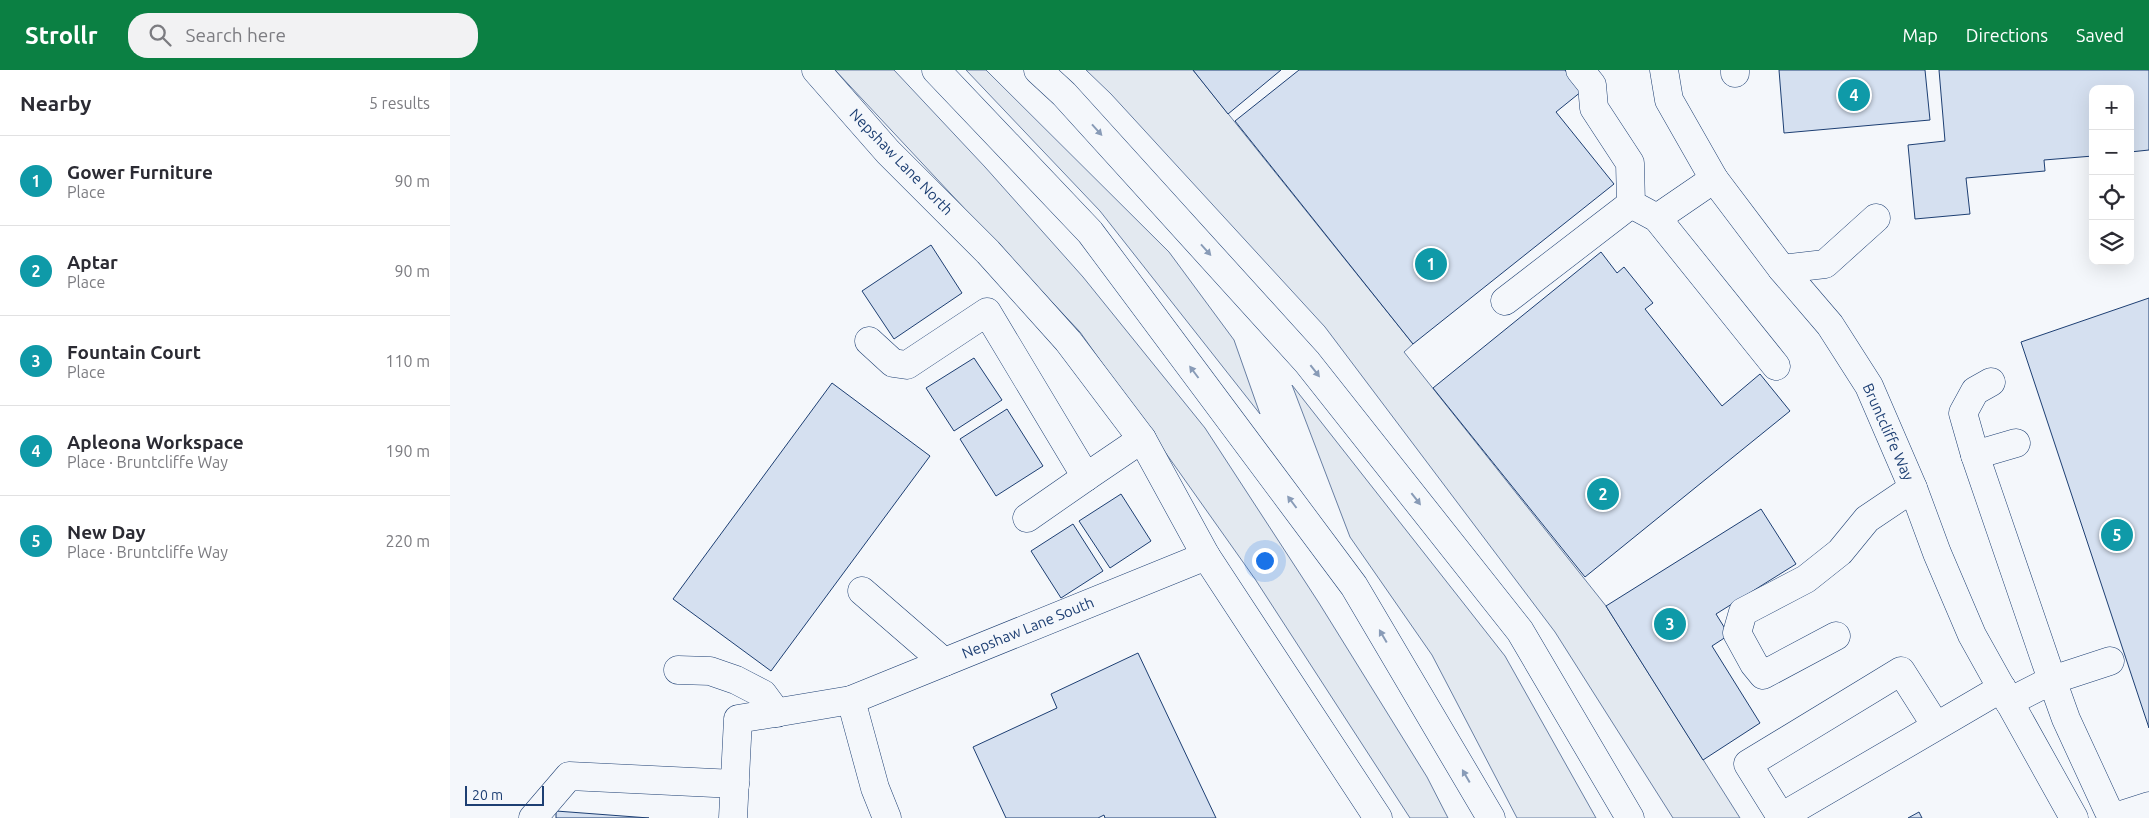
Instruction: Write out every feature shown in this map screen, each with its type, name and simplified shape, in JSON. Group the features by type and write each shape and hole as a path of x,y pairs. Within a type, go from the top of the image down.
{"main road":[{"name":"Nepshaw Lane North","path":"816,70 888,152 988,252 1021,289"},
{"path":"936,70 1090,232 1348,578 1491,818"},
{"path":"1038,70 1064,94 1308,362 1520,630 1630,818"},
{"path":"1580,70 1592,85 1594,108 1630,163 1631,204"},
{"name":"Bruntcliffe Way","path":"1664,70 1669,100 1714,179 1782,269 1830,325 1869,386 1913,488 1936,553 1972,635 2074,818"},
{"path":"1658,218 1714,179"},
{"path":"1631,204 1658,218 1776,366"},
{"path":"1505,301 1631,204"},
{"path":"1782,269 1826,264 1876,218"},
{"path":"869,340 893,363 907,364 1021,289 1068,341 1142,439 1206,556 1378,818"},
{"path":"987,312 1086,477"},
{"path":"1991,382 1975,391 1963,413 1975,455 2066,719 2108,810 2118,816 2149,806"},
{"path":"1027,518 1142,439"},
{"path":"1975,455 2016,443"},
{"path":"1836,636 1763,676 1737,633 1743,612 1806,579 1840,552 1867,519 1913,488"},
{"name":"Nepshaw Lane South","path":"735,784 738,720 851,700 1206,556"},
{"path":"862,592 944,662"},
{"path":"1936,726 1901,671 1748,764 1781,816 1936,726 2006,695 2110,661"},
{"path":"678,670 710,671 736,680 763,694 777,713"},
{"path":"851,700 875,788 887,818"},
{"path":"534,818 569,776 735,784 733,818"},
{"path":"872,818 875,788"}],"shaded area":[{"path":"835,70 894,70 985,167 1083,277 1205,428 1319,603 1427,777 1448,818 1410,818 1255,579 1080,332"},
{"path":"966,70 986,70 1169,252 1234,340 1260,414 1100,211"},
{"path":"1086,70 1193,70 1413,344 1404,352 1606,606 1740,818 1673,818 1555,632 1325,327 1111,94"},
{"path":"1292,385 1505,656 1596,818 1517,818 1432,655 1350,537"}],"building":[{"path":"1193,70 1281,70 1228,114"},
{"path":"1299,70 1565,70 1582,91 1556,112 1614,184 1413,344 1235,121"},
{"path":"1779,70 1925,70 1930,120 1784,133"},
{"path":"1939,70 2149,70 2149,150 2134,152 2134,85 2089,85 2089,156 2044,160 2045,171 1966,178 1970,214 1915,219 1908,145 1945,141"},
{"path":"931,245 962,293 894,339 862,291"},
{"path":"1601,252 1617,273 1624,267 1653,303 1645,309 1722,406 1760,374 1790,411 1585,577 1433,388"},
{"path":"2149,298 2149,728 2021,342"},
{"path":"974,358 1002,400 954,431 926,388"},
{"path":"832,383 930,456 771,671 673,599"},
{"path":"1007,409 1043,466 996,496 960,439"},
{"path":"1121,494 1151,541 1110,568 1079,521"},
{"path":"1761,509 1796,564 1716,614 1729,635 1712,646 1760,723 1703,760 1606,606"},
{"path":"1073,524 1103,571 1061,598 1031,551"},
{"path":"1138,653 1216,818 1105,818 1104,815 1098,818 1006,818 973,747 1057,708 1051,694"},
{"path":"556,811 649,818 556,818"},
{"path":"1919,812 1922,818 1908,818"}],"place":[{"name":"Apleona Workspace","path":"1854,95"},
{"name":"Gower Furniture","path":"1431,264"},
{"name":"Aptar","path":"1603,494"},
{"name":"New Day","path":"2117,535"},
{"name":"Fountain Court","path":"1670,624"}]}
